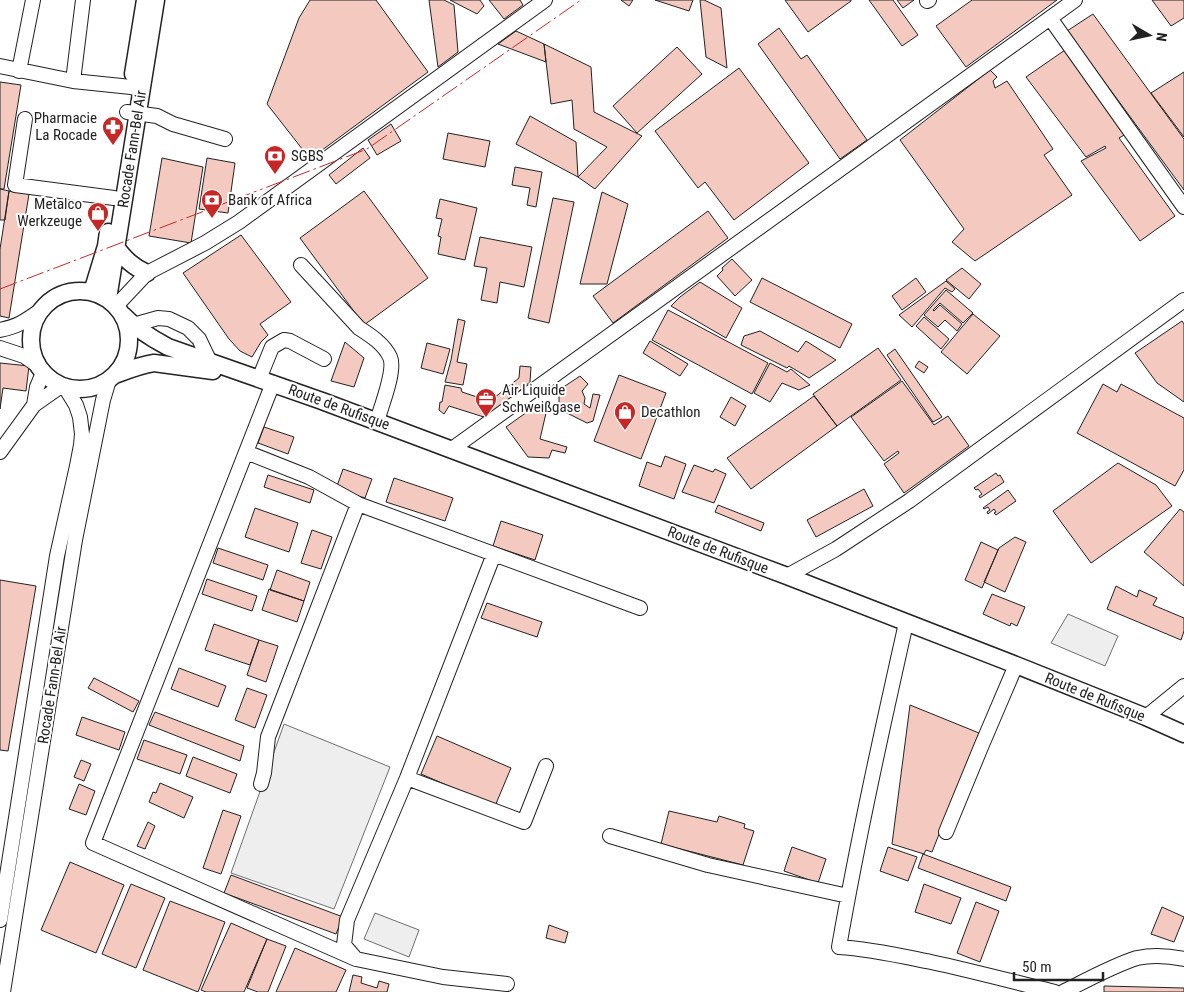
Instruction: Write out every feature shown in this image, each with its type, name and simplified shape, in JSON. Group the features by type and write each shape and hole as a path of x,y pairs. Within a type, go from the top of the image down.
{"main road":[{"name":"Rocade Fann-Bel Air","path":"137,88 145,0"},
{"name":"Rocade Fann-Bel Air","path":"120,311 116,247 137,88 156,0"},
{"name":"Rocade Fann-Bel Air","path":"92,292 106,246 114,198 133,113"},
{"path":"116,247 129,262 147,273"},
{"path":"74,291 92,292 120,311 128,327 130,340 128,353 123,365 112,378 96,387 80,390 63,387 51,380 40,369 32,354 32,331 35,320 41,310 56,298 74,291"},
{"name":"Route de Rufisque","path":"120,311 144,334 168,347 377,421 787,576 1016,665 1184,734"},
{"name":"Route de Rufisque","path":"112,378 140,366 154,364 260,379"}],"street":[{"path":"19,71 33,0"},
{"path":"73,81 83,0"},
{"path":"210,362 199,339 188,328 169,319 120,311 147,273 205,243 238,222 545,0"},
{"path":"452,450 1074,0"},
{"path":"1050,18 1184,207"},
{"path":"0,66 73,81 137,88"},
{"path":"133,113 157,116 173,124 225,139"},
{"path":"25,119 15,185 114,198"},
{"path":"301,265 359,328 370,334 384,347 390,356 392,363 389,379 377,421"},
{"path":"787,576 836,549 909,502 1184,300"},
{"path":"0,330 14,327 41,310"},
{"path":"324,359 290,341 284,340 272,347 260,379 246,452 93,843 356,959 443,977 507,984"},
{"path":"0,348 24,356 40,369 34,404 0,452"},
{"name":"Rocade Fann-Bel Air","path":"3,992 75,540 103,400 112,378"},
{"path":"34,404 63,387"},
{"name":"Rocade Fann-Bel Air","path":"0,920 57,556 78,466 81,445 82,422 76,405 63,387"},
{"path":"246,452 309,477 358,504 640,608"},
{"path":"261,784 266,762 268,737 358,504"},
{"path":"356,959 344,944 347,920 407,778 494,554"},
{"path":"906,623 876,758 848,896 840,947 894,954 1055,992"},
{"path":"946,832 1016,665"},
{"path":"1146,717 1184,686"},
{"path":"407,778 524,822 546,766"},
{"path":"610,836 708,865 848,896"},
{"path":"1063,992 1139,958 1184,958"}],"shaded area":[{"path":"1068,614 1118,636 1105,666 1051,643"},
{"path":"284,724 390,767 334,909 231,873"},
{"path":"375,913 419,930 409,957 364,939"}],"building":[{"path":"310,0 376,0 428,72 310,159 267,104 299,18"},
{"path":"429,0 444,0 454,5 458,52 438,67"},
{"path":"450,0 480,0 484,6 477,14"},
{"path":"489,0 520,0 523,5 504,19"},
{"path":"621,0 633,0 629,6"},
{"path":"655,0 693,0 689,11"},
{"path":"700,0 721,8 727,68 706,57"},
{"path":"785,0 851,0 851,1 808,32"},
{"path":"869,0 893,0 918,35 902,46"},
{"path":"897,0 914,0 903,8"},
{"path":"972,0 1057,0 966,67 936,26"},
{"path":"1152,0 1184,0 1184,18 1171,26"},
{"path":"1093,14 1184,139 1184,190 1067,31"},
{"path":"779,28 801,59 807,55 867,140 840,159 758,44"},
{"path":"516,31 544,44 546,62 498,44"},
{"path":"544,44 591,67 594,112 642,136 595,189 578,177 607,147 574,129 572,100 551,104"},
{"path":"677,47 702,74 637,133 613,106"},
{"path":"1065,50 1126,134 1119,138 1175,216 1140,241 1081,161 1106,148 1105,146 1086,157 1026,77"},
{"path":"739,68 809,163 734,220 705,182 698,188 655,131"},
{"path":"990,70 997,77 993,81 995,88 1007,81 1053,149 1044,155 1072,195 975,261 952,242 964,229 900,140"},
{"path":"1184,72 1184,137 1151,93"},
{"path":"0,82 21,85 4,189 0,189"},
{"path":"530,116 576,142 578,177 516,144"},
{"path":"391,124 401,141 377,155 368,140"},
{"path":"448,133 490,141 485,167 443,159"},
{"path":"363,148 370,158 336,184 329,175"},
{"path":"162,158 203,167 191,243 149,236"},
{"path":"207,158 235,163 228,213 199,209"},
{"path":"515,167 542,172 536,207 527,205 530,188 512,185"},
{"path":"0,189 9,191 5,220 0,220"},
{"path":"9,191 29,194 9,318 0,316 0,249"},
{"path":"364,191 428,278 364,325 300,238"},
{"path":"602,192 628,204 607,284 580,284"},
{"path":"553,198 574,202 549,323 528,318"},
{"path":"440,199 477,208 465,260 438,254 441,237 438,236 442,219 436,218"},
{"path":"708,211 728,238 613,323 593,296"},
{"path":"241,235 291,302 260,324 268,335 261,342 252,357 240,351 229,339 183,273"},
{"path":"480,237 532,247 524,287 500,282 497,303 481,300 487,268 474,266"},
{"path":"732,259 752,280 735,296 717,276 723,270 722,268"},
{"path":"962,268 981,284 969,299 946,280"},
{"path":"762,278 852,324 840,348 750,302"},
{"path":"916,278 926,292 902,310 892,296"},
{"path":"946,281 955,289 952,292 945,288 912,327 899,315"},
{"path":"700,282 742,308 726,338 671,306"},
{"path":"946,290 973,313 963,323 940,303 933,310 940,305 962,324 957,331 945,320 938,327 924,315"},
{"path":"668,310 768,363 752,394 652,340"},
{"path":"973,314 1000,336 967,374 941,352"},
{"path":"924,317 949,339 941,349 916,326"},
{"path":"458,319 465,321 457,362 467,364 463,385 445,382"},
{"path":"1182,321 1184,324 1184,402 1157,383 1135,353"},
{"path":"760,331 798,352 806,341 836,360 809,378 789,366 787,368 741,345 744,336"},
{"path":"650,341 688,364 680,376 643,353"},
{"path":"345,342 364,358 354,387 331,381"},
{"path":"427,343 450,349 443,374 421,368"},
{"path":"878,348 901,380 837,426 813,394"},
{"path":"895,349 942,417 933,422 887,355"},
{"path":"919,361 928,367 924,373 915,367"},
{"path":"0,363 29,366 26,391 3,388 0,409"},
{"path":"770,363 787,372 791,369 810,385 799,390 782,383 770,402 754,393"},
{"path":"520,366 531,367 530,382 487,418 449,406 444,414 439,410 445,385 461,388 462,392 495,403 494,398 519,378"},
{"path":"619,375 666,393 641,459 594,441"},
{"path":"580,376 588,384 582,391 585,398 584,404 590,408 593,394 600,395 593,421 587,423 559,409 559,390"},
{"path":"902,381 934,425 948,416 969,446 904,493 884,464 899,453 898,451 884,461 851,417"},
{"path":"1103,384 1117,392 1121,384 1184,418 1184,470 1175,486 1077,433"},
{"path":"814,396 837,426 751,489 727,458"},
{"path":"731,397 746,406 735,426 720,417"},
{"path":"534,407 546,413 540,439 567,447 565,453 552,450 549,458 528,457 506,427"},
{"path":"264,427 294,437 288,454 258,443"},
{"path":"665,456 686,464 674,499 639,486 647,462 661,467"},
{"path":"1118,463 1156,485 1172,506 1091,563 1053,511"},
{"path":"694,465 713,472 715,469 726,474 714,503 682,492"},
{"path":"343,469 372,479 365,498 336,489"},
{"path":"996,473 998,476 1000,475 1004,482 980,498 979,496 982,494 978,489 974,488"},
{"path":"268,475 314,490 310,503 264,487"},
{"path":"394,478 453,498 445,521 386,502"},
{"path":"864,489 873,506 816,537 807,520"},
{"path":"1008,490 1016,501 996,515 994,509 988,514 987,512 990,510 988,507 983,508"},
{"path":"718,505 764,523 761,531 715,512"},
{"path":"255,508 298,523 289,552 245,537"},
{"path":"1180,509 1184,512 1184,586 1144,552"},
{"path":"501,521 543,535 535,560 493,546"},
{"path":"312,530 332,537 321,569 301,563"},
{"path":"1015,537 1026,542 1005,592 984,582 999,548"},
{"path":"981,542 998,550 982,588 965,580"},
{"path":"218,548 268,565 263,580 213,563"},
{"path":"277,570 310,582 304,601 270,590"},
{"path":"207,579 257,596 252,611 202,594"},
{"path":"0,580 36,586 8,751 0,750"},
{"path":"1116,586 1137,597 1139,590 1157,598 1153,605 1184,618 1184,631 1181,640 1107,609"},
{"path":"269,589 304,601 297,622 262,610"},
{"path":"992,594 1025,607 1017,626 1011,623 1010,626 983,614"},
{"path":"487,603 542,622 537,637 481,618"},
{"path":"214,624 259,640 250,665 205,650"},
{"path":"259,640 278,646 266,682 247,675"},
{"path":"179,668 226,686 218,707 171,689"},
{"path":"94,678 139,701 133,712 88,688"},
{"path":"247,688 267,695 255,728 235,720"},
{"path":"910,705 979,733 932,852 926,850 924,854 892,844"},
{"path":"155,712 244,746 240,761 149,725"},
{"path":"82,717 125,732 119,750 76,735"},
{"path":"437,736 511,768 495,806 421,774"},
{"path":"144,740 187,755 180,774 137,759"},
{"path":"193,757 237,774 230,793 186,776"},
{"path":"81,760 91,764 84,781 74,777"},
{"path":"160,783 193,797 184,818 149,802 153,792 156,793"},
{"path":"79,784 95,791 86,815 69,809"},
{"path":"223,810 241,816 221,874 203,868"},
{"path":"669,811 717,822 719,816 745,824 744,828 754,831 743,865 661,844"},
{"path":"148,822 155,826 145,849 137,846"},
{"path":"792,847 826,859 818,883 784,871"},
{"path":"888,847 917,857 908,881 880,871"},
{"path":"923,854 1011,887 1006,901 918,868"},
{"path":"70,862 124,885 96,953 41,930"},
{"path":"231,875 343,917 336,934 224,893"},
{"path":"131,884 165,898 136,968 102,954"},
{"path":"924,884 961,898 951,924 915,912"},
{"path":"170,901 225,922 198,992 143,970"},
{"path":"976,902 999,911 980,962 957,953"},
{"path":"1162,907 1184,917 1174,942 1151,934"},
{"path":"231,923 267,939 244,992 206,992 201,990"},
{"path":"549,925 568,932 565,943 546,938"},
{"path":"267,939 286,946 268,992 258,992 247,988"},
{"path":"295,948 346,970 336,992 276,992"},
{"path":"353,975 362,977 361,983 377,988 379,981 389,984 387,992 349,992"},
{"path":"1104,986 1184,988 1184,992 1104,992"}],"power":[{"path":"0,289 367,149 581,0"}],"place":[{"name":"Pharmacie La Rocade","path":"113,146"},
{"name":"SGBS","path":"275,175"},
{"name":"Bank of Africa","path":"212,219"},
{"name":"Metalco Werkzeuge","path":"98,232"},
{"name":"Air Liquide Schweißgase","path":"486,418"},
{"name":"Decathlon","path":"625,431"}]}
